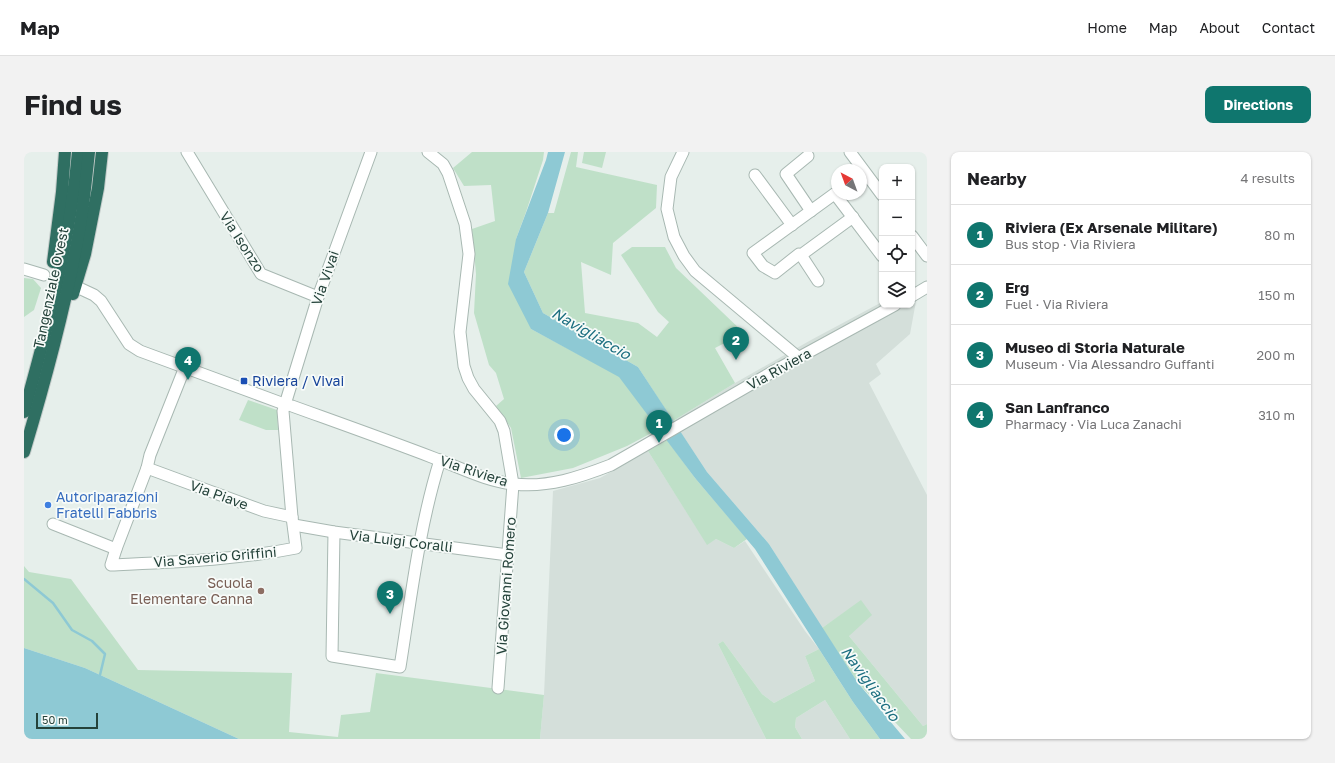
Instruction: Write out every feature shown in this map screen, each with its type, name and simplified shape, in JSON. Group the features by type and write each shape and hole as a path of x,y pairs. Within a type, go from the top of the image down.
{"highway":[{"path":"36,369 56,246 65,152"},
{"name":"Tangenziale Ovest","path":"24,412 56,291 67,232 78,152"},
{"name":"Tangenziale Ovest","path":"24,452 46,379 66,297 80,229 89,152"},
{"path":"46,379 86,254 98,188 102,152"}],"street":[{"name":"Via Isonzo","path":"187,152 261,274 318,297"},
{"name":"Via Vivai","path":"293,521 283,410 284,404 318,297 371,152"},
{"name":"Via Giovanni Romero","path":"428,152 442,164 448,173 465,224 469,254 460,332 464,366 474,389 500,421 504,431 513,484 498,688"},
{"path":"683,152 672,177 667,209 674,237 684,256 695,270 799,358"},
{"path":"850,152 857,164"},
{"path":"808,156 786,174 811,211"},
{"path":"756,175 792,225"},
{"path":"867,178 879,192"},
{"path":"831,197 753,253 763,266 775,273 853,217"},
{"path":"841,200 879,252"},
{"path":"915,240 927,256"},
{"path":"801,255 818,281"},
{"path":"24,269 44,275"},
{"path":"915,294 927,287"},
{"name":"Via Riviera","path":"79,288 100,301 129,344 140,350 490,479 513,484 528,485 558,482 590,474 611,465 890,308"},
{"path":"53,524 116,549 147,468 150,455 185,367"},
{"path":"334,532 332,656 400,667 419,543 440,460"},
{"name":"Via Piave","path":"147,468 293,521"},
{"name":"Via Luigi Coralli","path":"293,521 334,532 508,555"},
{"name":"Via Saverio Griffini","path":"116,549 111,565 269,553 296,548 293,521"}],"shaded area":[{"path":"879,304 879,308 915,308 910,334 876,364 881,374 869,383 927,495 927,724 923,726 849,636 861,601 822,628 769,544 707,472 673,421 735,383"},
{"path":"648,451 707,544 716,539 734,548 745,541 805,631 819,649 805,656 815,681 774,703 762,694 723,641 718,644 766,739 540,739 544,695 553,491 600,478"},
{"path":"825,700 850,739 802,739 795,727 796,718"}],"green space":[{"path":"472,152 544,152 543,160 516,239 531,329 619,376 659,429 627,446 573,468 521,478 511,428 496,406 504,399 496,373 489,365 474,313 476,274 472,229 495,221 491,185 464,186 453,168"},
{"path":"571,152 578,152 576,167 657,185 656,208 613,243 611,275 581,262 585,313 638,323 657,337 669,322 658,312 621,255 632,247 665,247 676,268 744,333 715,348 735,383 673,421 638,367 543,313 524,272 548,213 554,213"},
{"path":"584,152 606,152 602,168 582,163"},
{"path":"24,278 33,279 41,288 34,310 24,317"},
{"path":"248,400 277,410 278,430 266,430 239,420"},
{"path":"667,440 695,478 747,539 734,548 716,539 707,545 648,451"},
{"path":"24,566 29,572 71,579 138,670 292,673 289,732 338,737 341,715 370,712 376,673 544,695 540,739 239,739 85,668 24,648"},
{"path":"861,600 872,615 849,636 923,726 927,724 927,739 911,739 858,683 822,628"},
{"path":"723,641 762,694 774,703 815,681 805,656 819,649 853,702 880,739 850,739 825,700 796,718 795,727 802,739 766,739 718,644"}],"water":[{"path":"548,152 565,152 548,213 524,272 543,313 638,367 707,472 769,544 858,683 905,739 880,739 853,702 755,549 695,478 619,377 531,329 508,284 516,239"},
{"path":"24,648 85,668 239,739 24,739"}],"waterway":[{"path":"24,579 53,603 72,630 92,641 105,654 100,675"}],"place":[{"name":"Erg","path":"736,360"},
{"name":"San Lanfranco","path":"188,380"},
{"name":"Riviera / Vivai","path":"244,381"},
{"name":"Riviera (Ex Arsenale Militare)","path":"659,443"},
{"name":"Autoriparazioni Fratelli Fabbris","path":"48,505"},
{"name":"Scuola Elementare Canna","path":"261,591"},
{"name":"Museo di Storia Naturale","path":"390,614"}],"water label":[{"name":"Navigliaccio","path":"591,334"},
{"name":"Navigliaccio","path":"870,684"}]}
